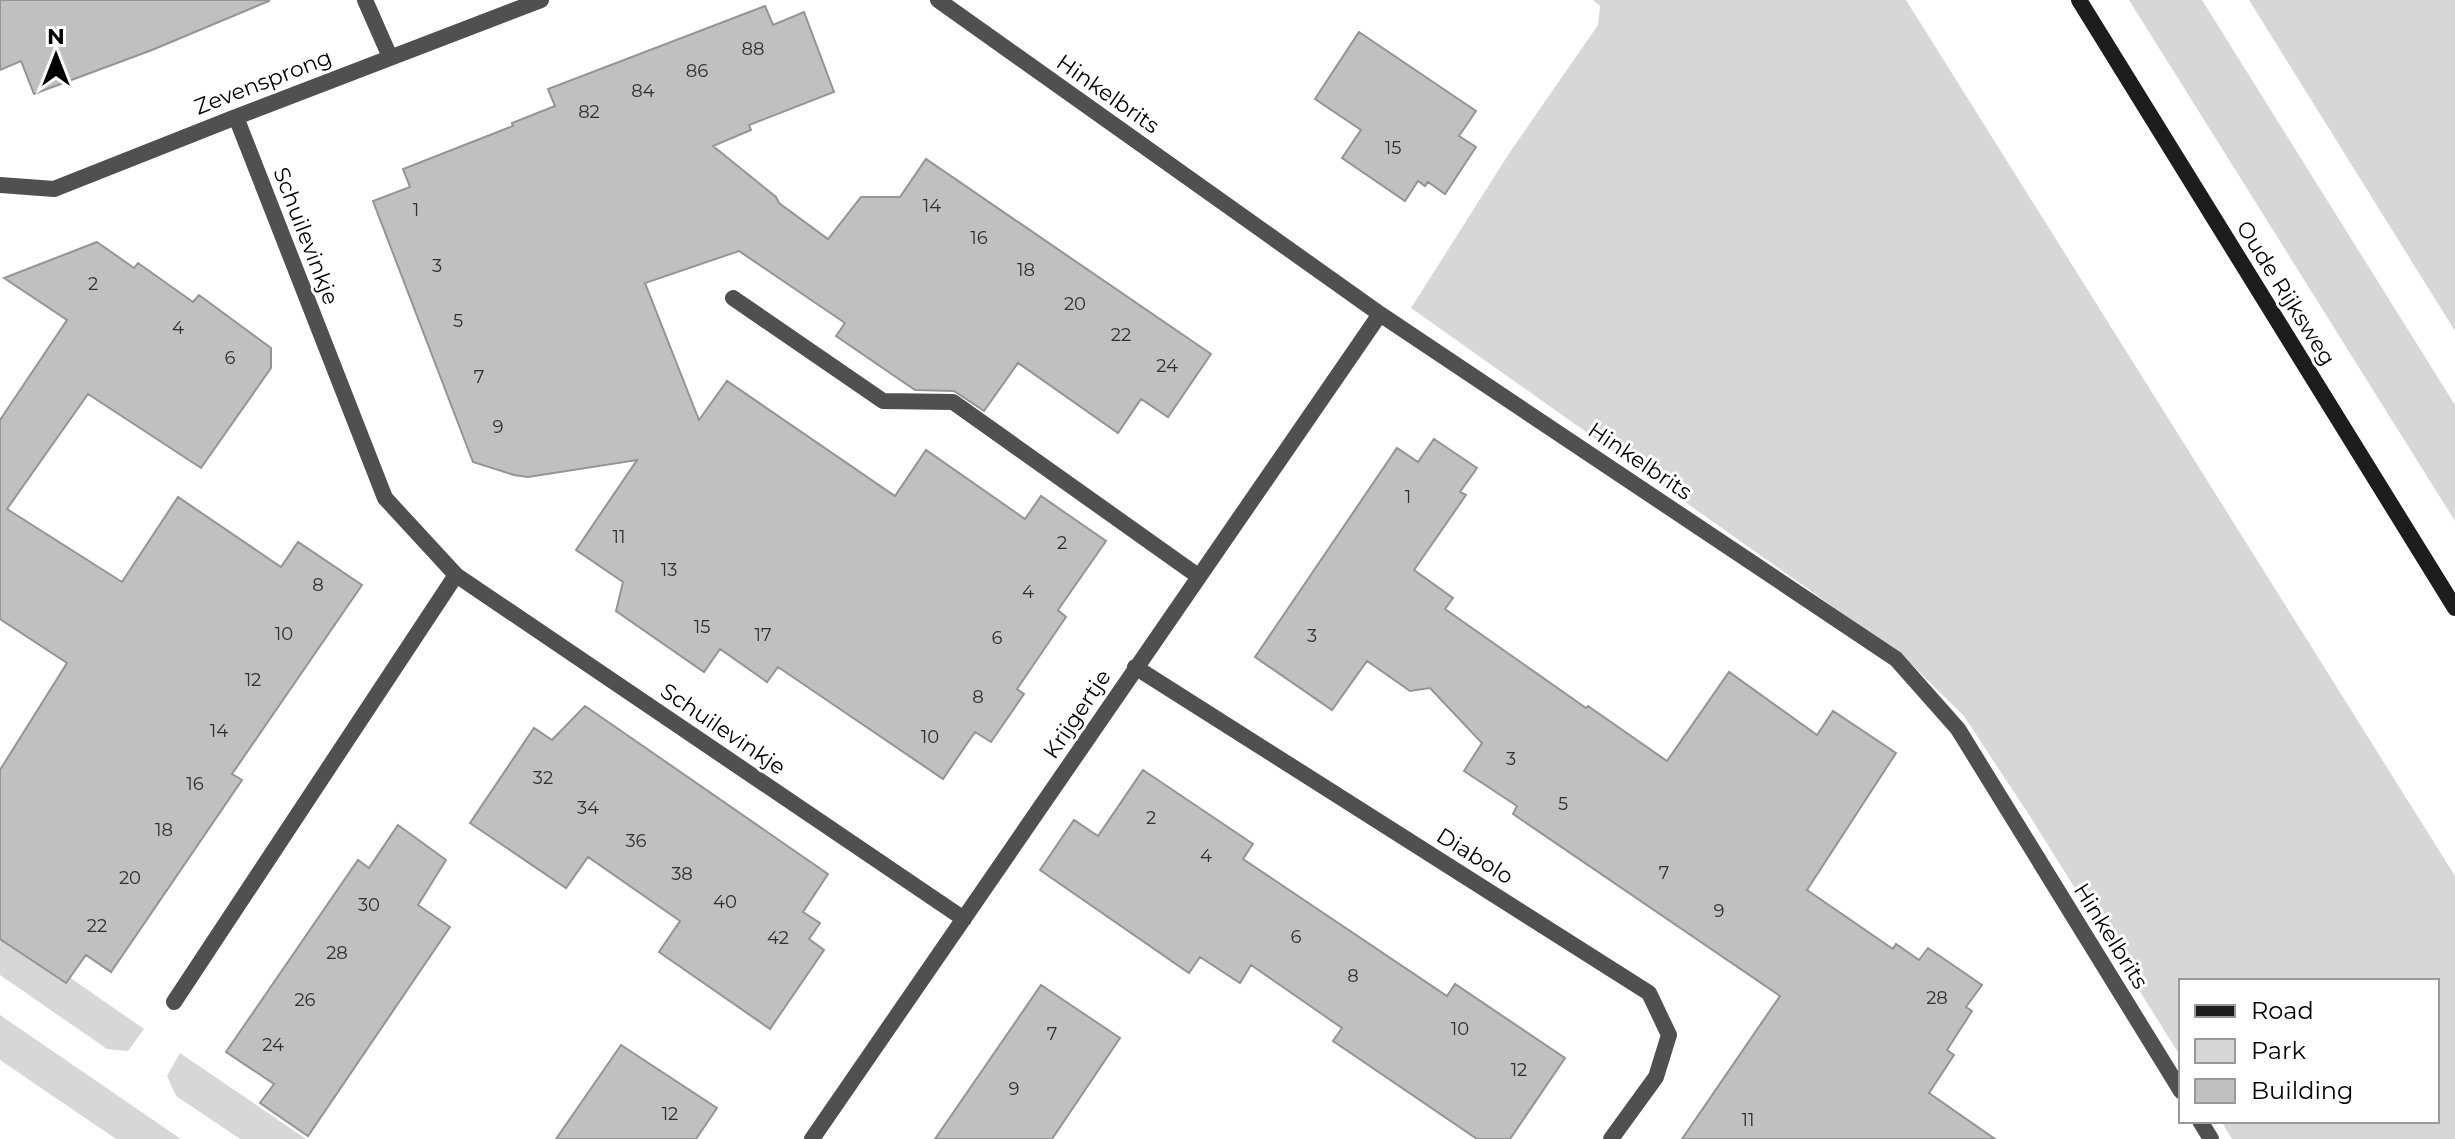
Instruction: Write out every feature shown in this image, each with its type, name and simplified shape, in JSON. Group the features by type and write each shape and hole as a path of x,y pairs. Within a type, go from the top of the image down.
{"main road":[{"name":"Oude Rijksweg","path":"2079,0 2455,608"}],"street":[{"path":"365,0 390,57"},
{"name":"Zevensprong","path":"0,185 54,189 541,0"},
{"name":"Hinkelbrits","path":"938,0 1380,314 1896,659 1958,729 2179,1088"},
{"name":"Schuilevinkje","path":"236,117 385,498 456,575 964,919"},
{"path":"733,298 883,401 953,402 1198,576"},
{"name":"Krijgertje","path":"812,1139 1380,314"},
{"path":"174,1002 456,575"},
{"name":"Diabolo","path":"1135,667 1649,993 1669,1035 1656,1077 1611,1139"}],"green space":[{"path":"1593,0 1906,0 2455,876 2455,1139 2232,1139 2222,1123 2439,1123 2439,979 2179,979 2179,1054 1964,716 1904,657 1411,308 1510,152 1598,25 1600,6"},
{"path":"2129,0 2202,0 2455,405 2455,521"},
{"path":"2249,0 2455,0 2455,331"},
{"path":"0,929 144,1029 128,1051 107,1049 0,975"},
{"path":"0,1015 181,1139 116,1139 0,1060"},
{"path":"180,1053 306,1139 240,1139 176,1096 167,1076"}],"building":[{"path":"0,0 269,1 152,50 34,94 21,61 0,70"},
{"path":"765,6 773,25 804,12 834,92 749,125 751,130 713,146 776,197 779,203 828,239 861,197 900,197 926,159 1211,354 1168,417 1141,399 1118,433 1018,363 984,411 954,391 915,390 836,336 845,323 739,251 645,283 699,420 727,381 895,496 926,450 1025,519 1041,496 1106,541 1058,610 1066,617 1017,689 1024,694 991,742 975,732 943,779 778,667 767,682 720,649 704,672 616,611 623,582 576,550 637,460 528,477 473,462 373,201 410,187 403,169 555,106 548,89"},
{"path":"1359,32 1476,111 1459,136 1476,147 1445,194 1428,182 1425,186 1418,181 1405,201 1342,158 1361,130 1315,99"},
{"path":"97,242 134,268 138,263 193,302 199,295 271,348 271,368 201,468 88,394 7,509 122,582 178,497 281,567 298,542 362,585 232,774 242,780 111,972 86,955 66,983 0,939 0,770 67,663 0,619 0,420 67,320 4,278"},
{"path":"1434,439 1477,468 1460,492 1466,495 1414,570 1453,598 1445,609 1586,708 1588,706 1667,761 1729,672 1817,735 1833,711 1896,753 1807,890 1893,949 1896,944 1919,960 1928,948 1982,985 1966,1007 1972,1011 1947,1050 1954,1055 1929,1093 1995,1139 1682,1139 1780,996 1513,814 1517,806 1464,771 1482,743 1430,688 1410,691 1367,661 1332,710 1255,657 1397,448 1418,462"},
{"path":"585,706 828,874 803,912 820,923 809,939 824,950 770,1029 659,952 680,921 588,857 566,888 470,823 534,728 552,740"},
{"path":"1143,770 1253,844 1243,859 1447,996 1455,984 1565,1058 1510,1139 1477,1139 1333,1041 1342,1028 1251,965 1240,983 1200,957 1189,973 1040,870 1074,820 1098,836"},
{"path":"398,825 446,860 418,905 450,927 308,1136 260,1103 274,1084 226,1052 358,860 369,868"},
{"path":"1041,985 1120,1038 1052,1139 935,1139"},
{"path":"621,1045 717,1108 696,1139 556,1139"}]}
